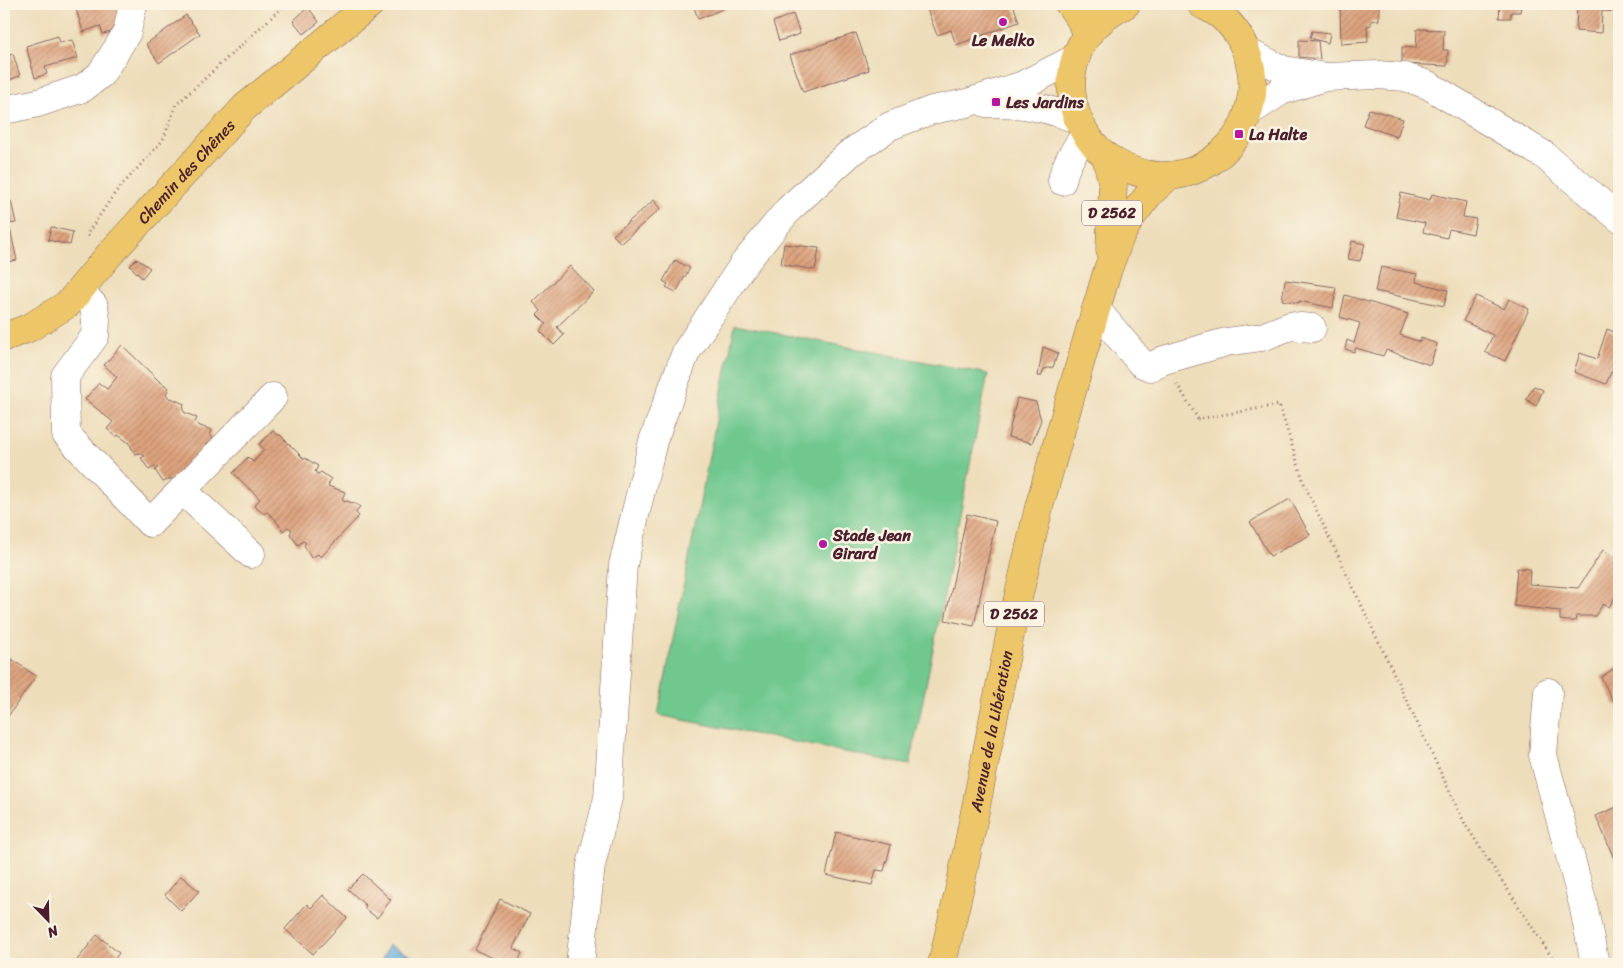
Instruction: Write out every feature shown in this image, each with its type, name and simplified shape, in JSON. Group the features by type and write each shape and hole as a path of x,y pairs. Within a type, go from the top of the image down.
{"main road":[{"name":"Chemin des Chênes","path":"4,337 29,328 74,298 109,255 245,107 370,4"},
{"path":"1069,4 1080,19 1081,47 1072,79 1072,100 1082,127 1095,146 1106,157 1130,170 1146,175 1169,176 1190,172 1209,163 1226,150 1239,134 1249,112 1253,82 1247,52 1240,38 1214,8"},
{"path":"1081,47 1108,13 1126,4"},
{"name":"Avenue de la Libération","path":"1106,157 1113,186 1112,235 1108,269"},
{"name":"Avenue de la Libération","path":"942,964 961,882 1013,620 1037,516 1096,309 1120,237 1132,216 1150,193 1169,176"}],"street":[{"path":"4,110 38,103 83,88 100,74 118,49 127,32 133,4"},
{"path":"580,964 591,865 608,798 623,565 653,441 686,352 743,265 789,209 849,154 890,126 932,110 967,103 1024,85 1081,47"},
{"path":"1247,52 1284,70 1324,77 1396,76 1428,85 1544,155 1619,218"},
{"path":"1249,112 1281,91 1324,77"},
{"path":"967,103 996,102 1061,113 1082,127 1072,156 1064,171 1062,181"},
{"path":"74,298 94,306 96,320 95,336 65,376 66,434 150,523 273,398"},
{"path":"1096,309 1141,363 1150,368 1164,360 1226,342 1262,337 1290,326 1312,328"},
{"path":"183,491 251,554"},
{"path":"1548,692 1542,755 1583,904 1595,964"}],"path":[{"path":"109,255 87,234 115,193 163,140 176,105 286,4"},
{"path":"1164,360 1198,419 1279,405 1305,486 1465,824 1556,964"}],"green space":[{"name":"Stade Jean Girard","path":"735,325 988,374 910,765 658,715"}],"water":[{"path":"389,945 422,961 420,964 393,964 382,959"}],"building":[{"path":"93,4 118,4 122,19 119,30 103,34 100,26 83,32 76,9"},
{"path":"693,4 733,4 698,19"},
{"path":"925,4 1003,4 1004,7 1013,4 1019,22 956,45 951,30 937,35"},
{"path":"1340,4 1379,4 1379,20 1371,21 1371,25 1367,26 1368,42 1341,44"},
{"path":"1500,4 1521,4 1520,12 1511,12 1511,18 1499,18"},
{"path":"1577,4 1619,4 1619,12 1602,11 1601,33 1576,31"},
{"path":"308,7 319,22 304,34 293,21"},
{"path":"793,14 800,34 779,41 773,22"},
{"path":"186,15 200,34 159,63 146,44"},
{"path":"1417,29 1444,30 1443,50 1448,50 1447,66 1402,64 1402,47 1416,48"},
{"path":"1312,31 1330,33 1328,43 1310,38"},
{"path":"856,33 869,70 803,92 790,55"},
{"path":"58,36 60,43 72,40 78,58 45,67 47,74 35,78 26,46"},
{"path":"1299,40 1318,41 1320,59 1299,57"},
{"path":"13,54 20,76 4,82 4,57"},
{"path":"1369,109 1403,119 1397,137 1363,125"},
{"path":"1619,115 1619,137 1615,136"},
{"path":"1401,193 1430,200 1432,194 1466,202 1463,217 1476,219 1473,234 1449,229 1447,238 1423,232 1425,223 1396,217"},
{"path":"654,200 660,209 621,243 613,235"},
{"path":"11,201 16,223 9,224 17,260 4,263 4,202"},
{"path":"51,227 73,232 70,245 48,240"},
{"path":"1352,241 1365,244 1360,261 1348,259"},
{"path":"784,244 819,248 815,270 781,264"},
{"path":"137,259 150,268 142,278 130,266"},
{"path":"675,260 690,268 676,292 666,287 668,284 663,281"},
{"path":"570,266 594,291 557,327 564,335 554,345 540,331 546,324 537,315 541,311 533,302"},
{"path":"1381,267 1417,274 1416,282 1448,290 1444,306 1375,291"},
{"path":"1285,280 1336,287 1333,308 1299,301 1299,303 1282,300"},
{"path":"1345,295 1408,314 1400,335 1420,342 1421,338 1437,344 1430,365 1386,350 1383,356 1356,348 1354,352 1345,349 1347,340 1354,343 1360,323 1340,317"},
{"path":"1476,296 1504,309 1509,299 1529,309 1505,361 1485,352 1493,335 1463,321"},
{"path":"1607,329 1619,334 1619,375 1611,372 1606,384 1574,372 1580,353 1597,359"},
{"path":"122,345 159,381 169,388 166,394 170,399 184,404 183,410 185,413 197,418 195,422 200,426 212,430 210,435 213,438 175,480 173,478 163,482 155,470 158,468 155,466 149,470 141,458 145,456 140,453 135,454 129,443 107,429 113,422 85,399 99,383 107,389 117,377 104,365"},
{"path":"1043,347 1058,353 1053,367 1044,369 1041,376 1038,376"},
{"path":"1534,386 1543,390 1536,406 1526,399"},
{"path":"1017,398 1036,402 1041,420 1032,443 1008,437"},
{"path":"273,431 280,435 304,459 318,466 315,472 318,474 321,472 331,479 328,486 345,492 342,500 360,506 356,513 359,516 321,557 318,554 311,558 304,545 306,543 303,541 298,545 290,534 292,530 288,527 283,531 275,519 267,512 264,514 254,506 260,499 233,473 248,457 253,462 264,450 259,444"},
{"path":"1290,499 1310,535 1270,556 1250,522"},
{"path":"967,514 996,521 974,626 945,620"},
{"path":"1603,550 1619,560 1619,590 1609,607 1603,604 1595,616 1576,616 1575,621 1567,621 1560,620 1560,611 1514,606 1517,568 1530,569 1529,584 1578,588"},
{"path":"7,656 36,676 4,722 4,661"},
{"path":"1619,665 1619,703 1615,705 1601,677"},
{"path":"1619,806 1619,862 1616,863 1596,816"},
{"path":"836,832 891,845 884,871 876,870 872,885 826,875"},
{"path":"363,874 391,900 377,918 364,908 366,906 348,889"},
{"path":"181,876 199,891 181,911 165,895"},
{"path":"323,895 347,918 313,954 285,929 307,904 311,908"},
{"path":"500,899 530,914 513,948 522,953 517,964 506,964 475,950"},
{"path":"97,935 119,953 111,964 74,964"}],"place":[{"name":"Le Melko","path":"1003,22"},
{"name":"Les Jardins","path":"996,102"},
{"name":"La Halte","path":"1239,134"},
{"name":"Stade Jean Girard","path":"823,544"}]}
